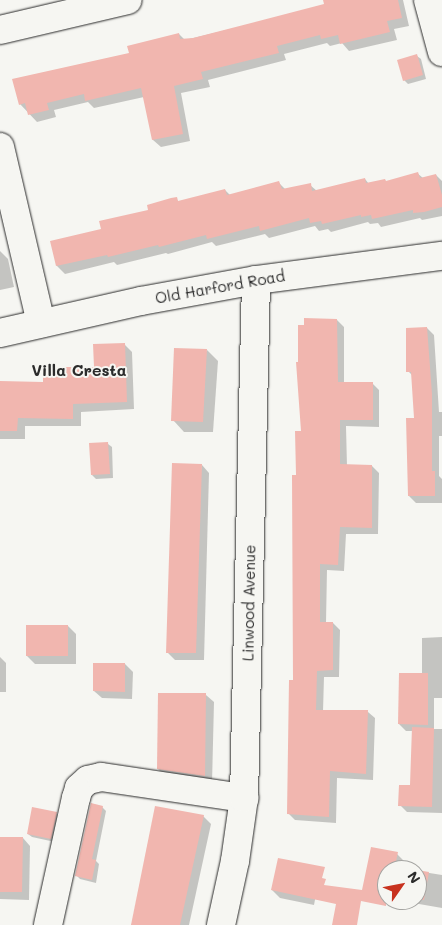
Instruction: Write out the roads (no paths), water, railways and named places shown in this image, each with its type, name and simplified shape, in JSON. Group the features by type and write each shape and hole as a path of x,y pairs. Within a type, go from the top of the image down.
{"street":[{"path":"0,30 128,0"},
{"path":"428,0 442,52"},
{"path":"0,147 41,323"},
{"name":"Old Harford Road","path":"0,333 141,301 256,280 442,256"},
{"name":"Linwood Avenue","path":"221,925 235,861 244,798 256,280"},
{"path":"48,925 76,798 79,788 88,780 101,776 244,798"}],"district":[{"name":"Villa Cresta","path":"79,370"}]}
